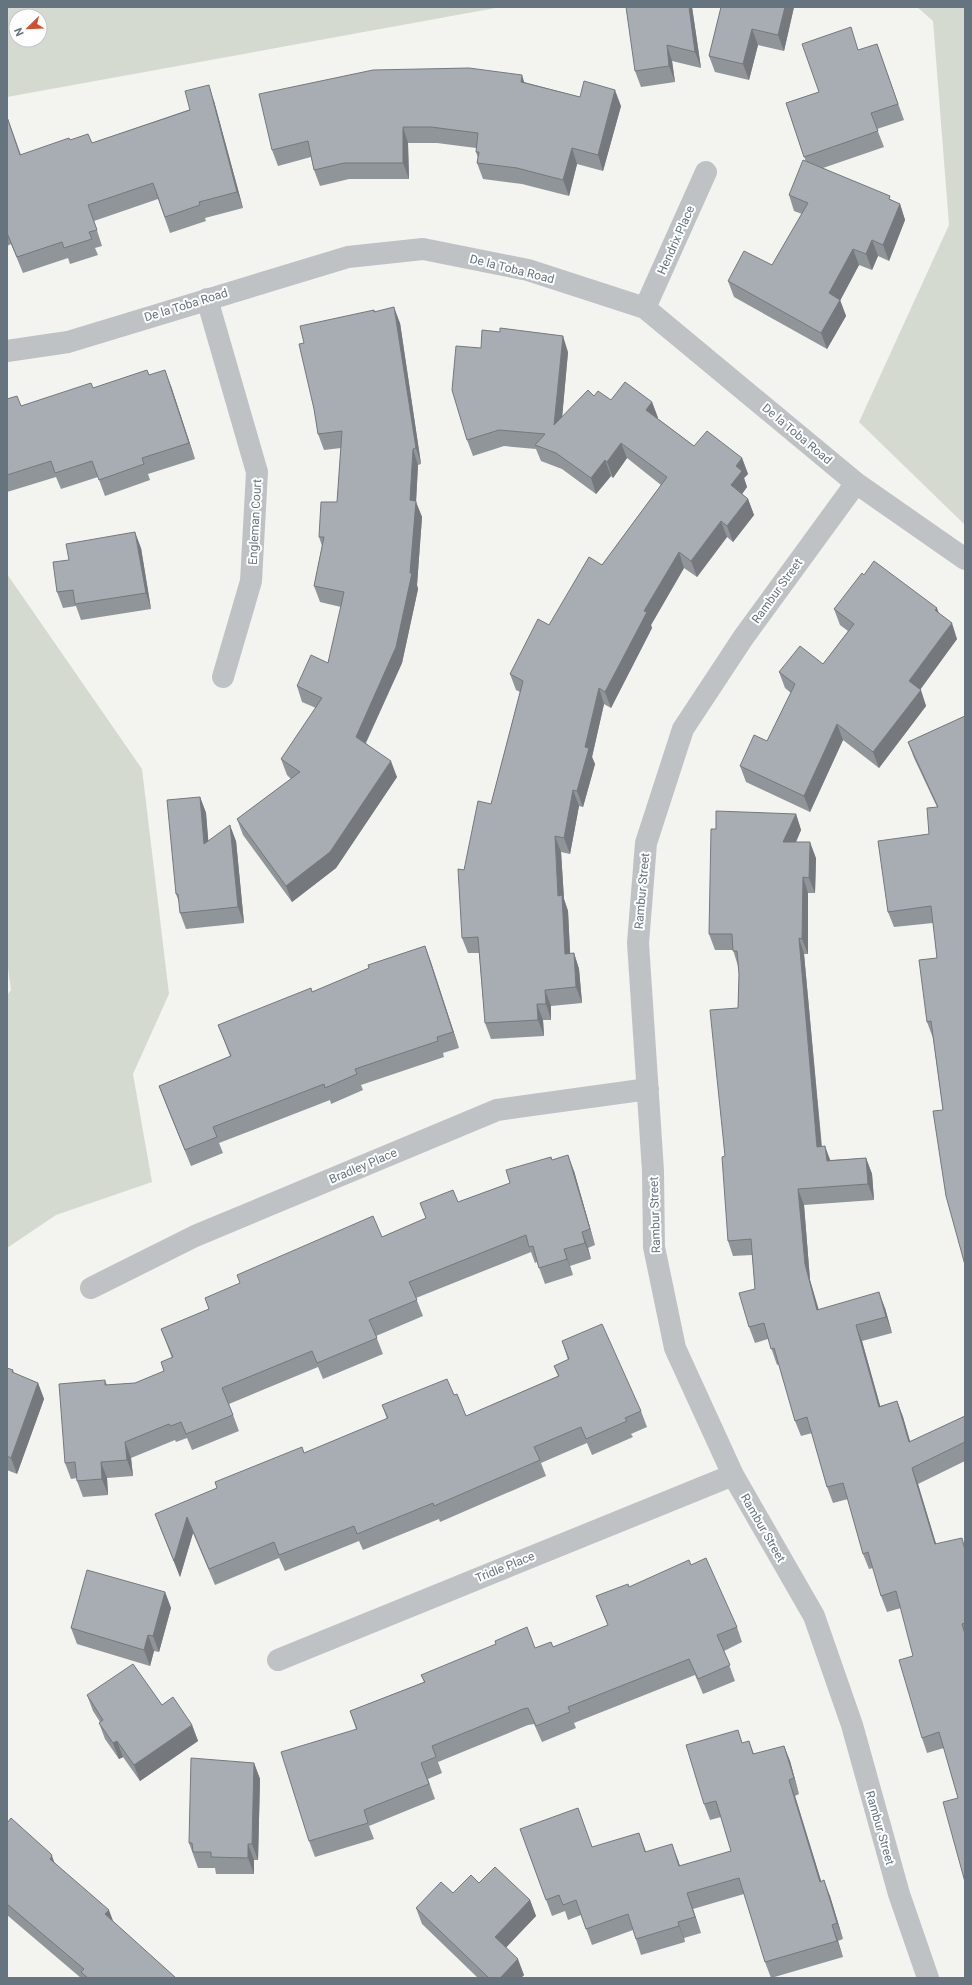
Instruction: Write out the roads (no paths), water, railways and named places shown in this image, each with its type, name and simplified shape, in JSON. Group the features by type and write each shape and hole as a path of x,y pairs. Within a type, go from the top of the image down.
{"street":[{"name":"Hendrix Place","path":"645,308 706,172"},
{"name":"De la Toba Road","path":"7,351 68,342 348,257 423,249 528,270 645,308 856,483 965,559"},
{"name":"Engleman Court","path":"208,299 257,472 251,581 223,677"},
{"name":"Rambur Street","path":"856,483 743,638 682,728 646,843 638,943 653,1171 654,1247 675,1348 733,1475 814,1616 852,1725 899,1894 928,1978"},
{"name":"Bradley Place","path":"91,1288 195,1236 497,1110 648,1089"},
{"name":"Tridle Place","path":"278,1660 733,1475"}]}
